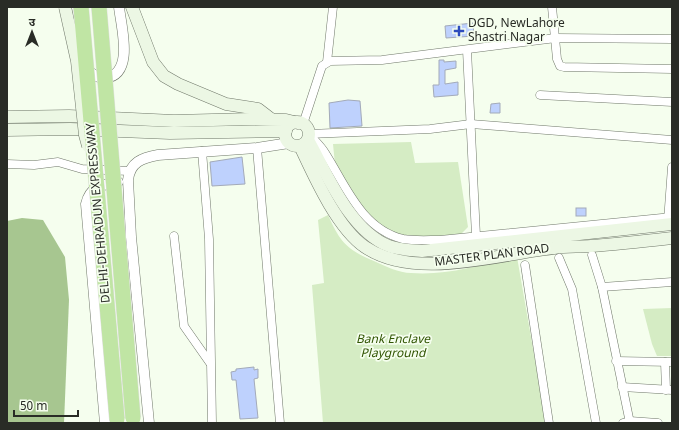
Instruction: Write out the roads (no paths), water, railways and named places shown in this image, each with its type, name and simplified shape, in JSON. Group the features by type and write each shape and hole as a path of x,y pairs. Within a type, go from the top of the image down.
{"highway":[{"name":"DELHI-DEHRADUN EXPRESSWAY","path":"81,7 96,178 111,421"},
{"name":"DELHI-DEHRADUN EXPRESSWAY","path":"99,7 133,418"}],"main road":[{"path":"65,7 77,61 85,135 96,178"},
{"path":"132,7 153,62 164,76 178,84 226,104 258,109 271,119 299,134 360,226 373,237 388,245 402,250 422,252 504,237 670,220"},
{"path":"7,117 69,116 174,122 271,119"},
{"path":"7,130 70,129 170,133 299,134"},
{"name":"MASTER PLAN ROAD","path":"299,134 326,197 353,237 364,247 390,260 407,263 443,264 553,248 672,238"}],"street":[{"path":"68,7 70,31 85,66 94,75 103,78 116,74 124,64 119,7"},
{"path":"327,62 333,7"},
{"path":"552,7 558,63 564,67 672,69"},
{"path":"299,134 322,66 327,62 382,60 556,38 672,39"},
{"path":"467,50 476,236"},
{"path":"540,95 672,102"},
{"path":"149,423 131,237 128,175 132,165 145,157 202,151 257,148 299,134 430,129 471,124 672,140"},
{"path":"299,134 325,152 347,193 368,218 387,232 404,239 416,240 440,240 476,236 504,237"},
{"path":"257,148 280,423"},
{"path":"202,151 209,239 212,423"},
{"path":"7,164 34,165 58,162 82,169 128,175"},
{"path":"670,220 672,167"},
{"path":"111,421 86,204 88,195 100,185 128,175"},
{"path":"174,236 184,326 210,364"},
{"path":"592,255 602,287 622,387 627,422 658,423"},
{"path":"559,258 572,289 596,423"},
{"path":"525,265 549,423"},
{"path":"602,287 672,282"},
{"path":"616,361 669,362 669,390 622,387"}],"place":[{"name":"DGD, NewLahore Shastri Nagar","path":"459,31"}],"park label":[{"name":"Bank Enclave Playground","path":"393,347"}]}
